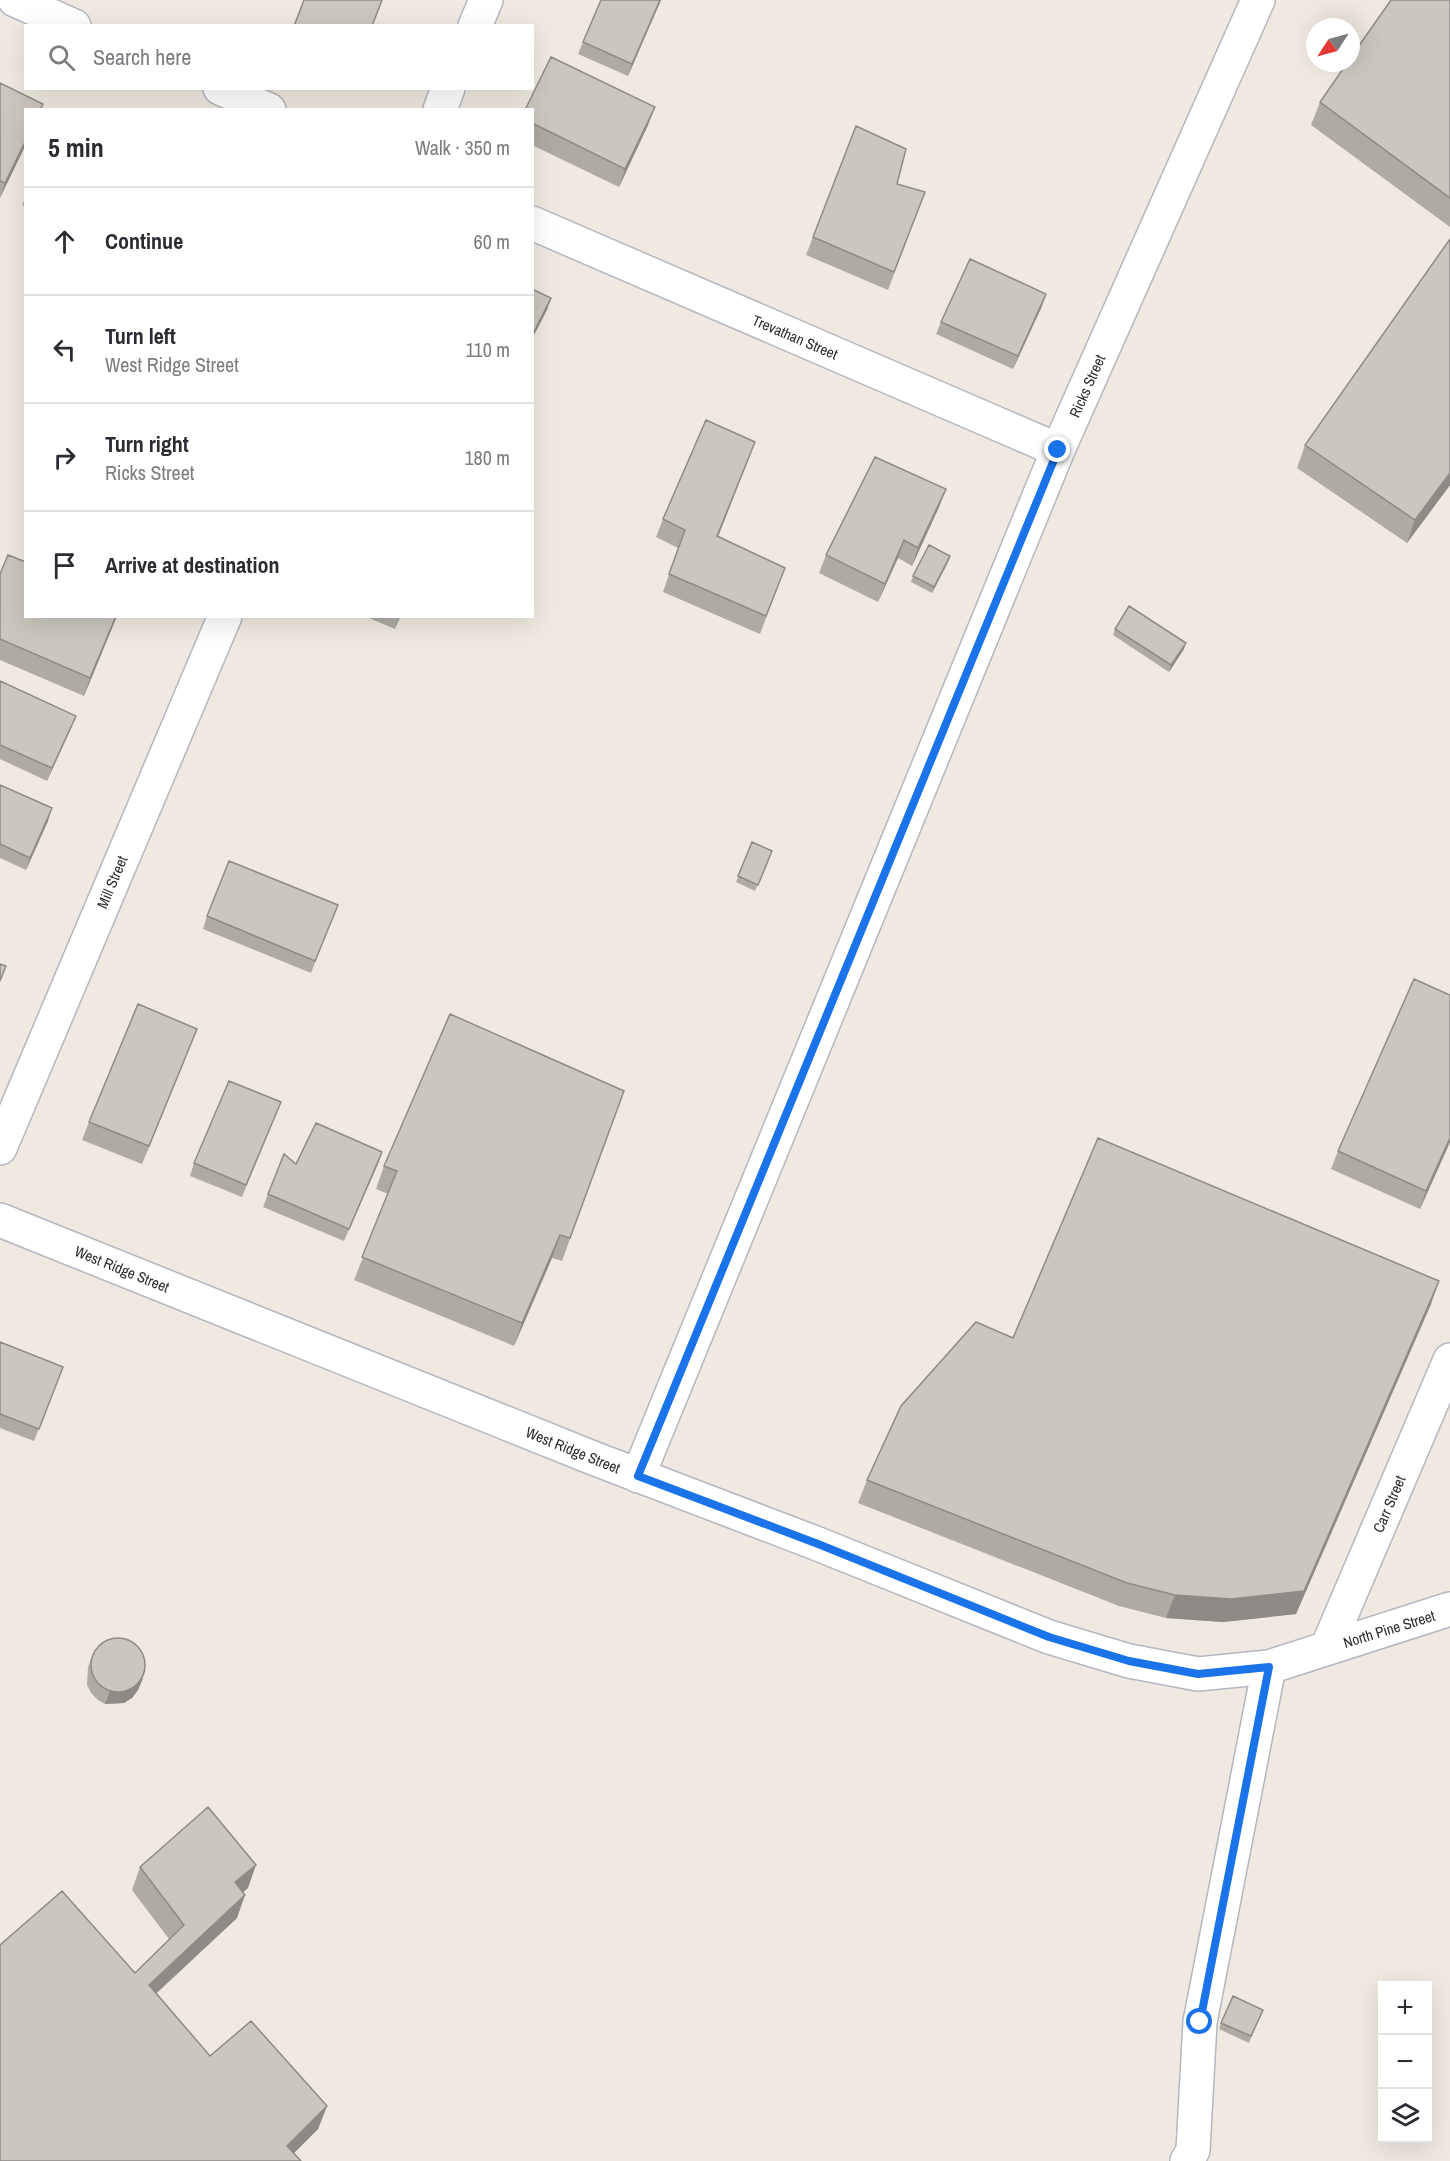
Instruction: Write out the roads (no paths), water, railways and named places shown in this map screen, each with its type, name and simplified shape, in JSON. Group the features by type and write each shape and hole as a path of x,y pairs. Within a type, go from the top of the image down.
{"street":[{"path":"15,0 69,24"},
{"path":"476,24 486,0"},
{"name":"Ricks Street","path":"638,1476 1058,450 1258,0"},
{"path":"224,90 265,108"},
{"path":"441,108 447,90"},
{"name":"Trevathan Street","path":"534,224 1058,450"},
{"name":"Mill Street","path":"0,1148 224,618"},
{"name":"West Ridge Street","path":"0,1220 638,1476 818,1544 1049,1637 1129,1661 1198,1674 1269,1667 1328,1648"},
{"name":"Carr Street","path":"1328,1648 1450,1360"},
{"name":"North Pine Street","path":"1328,1648 1450,1609"},
{"path":"1187,2161 1193,2150 1200,2022 1269,1667"}]}
